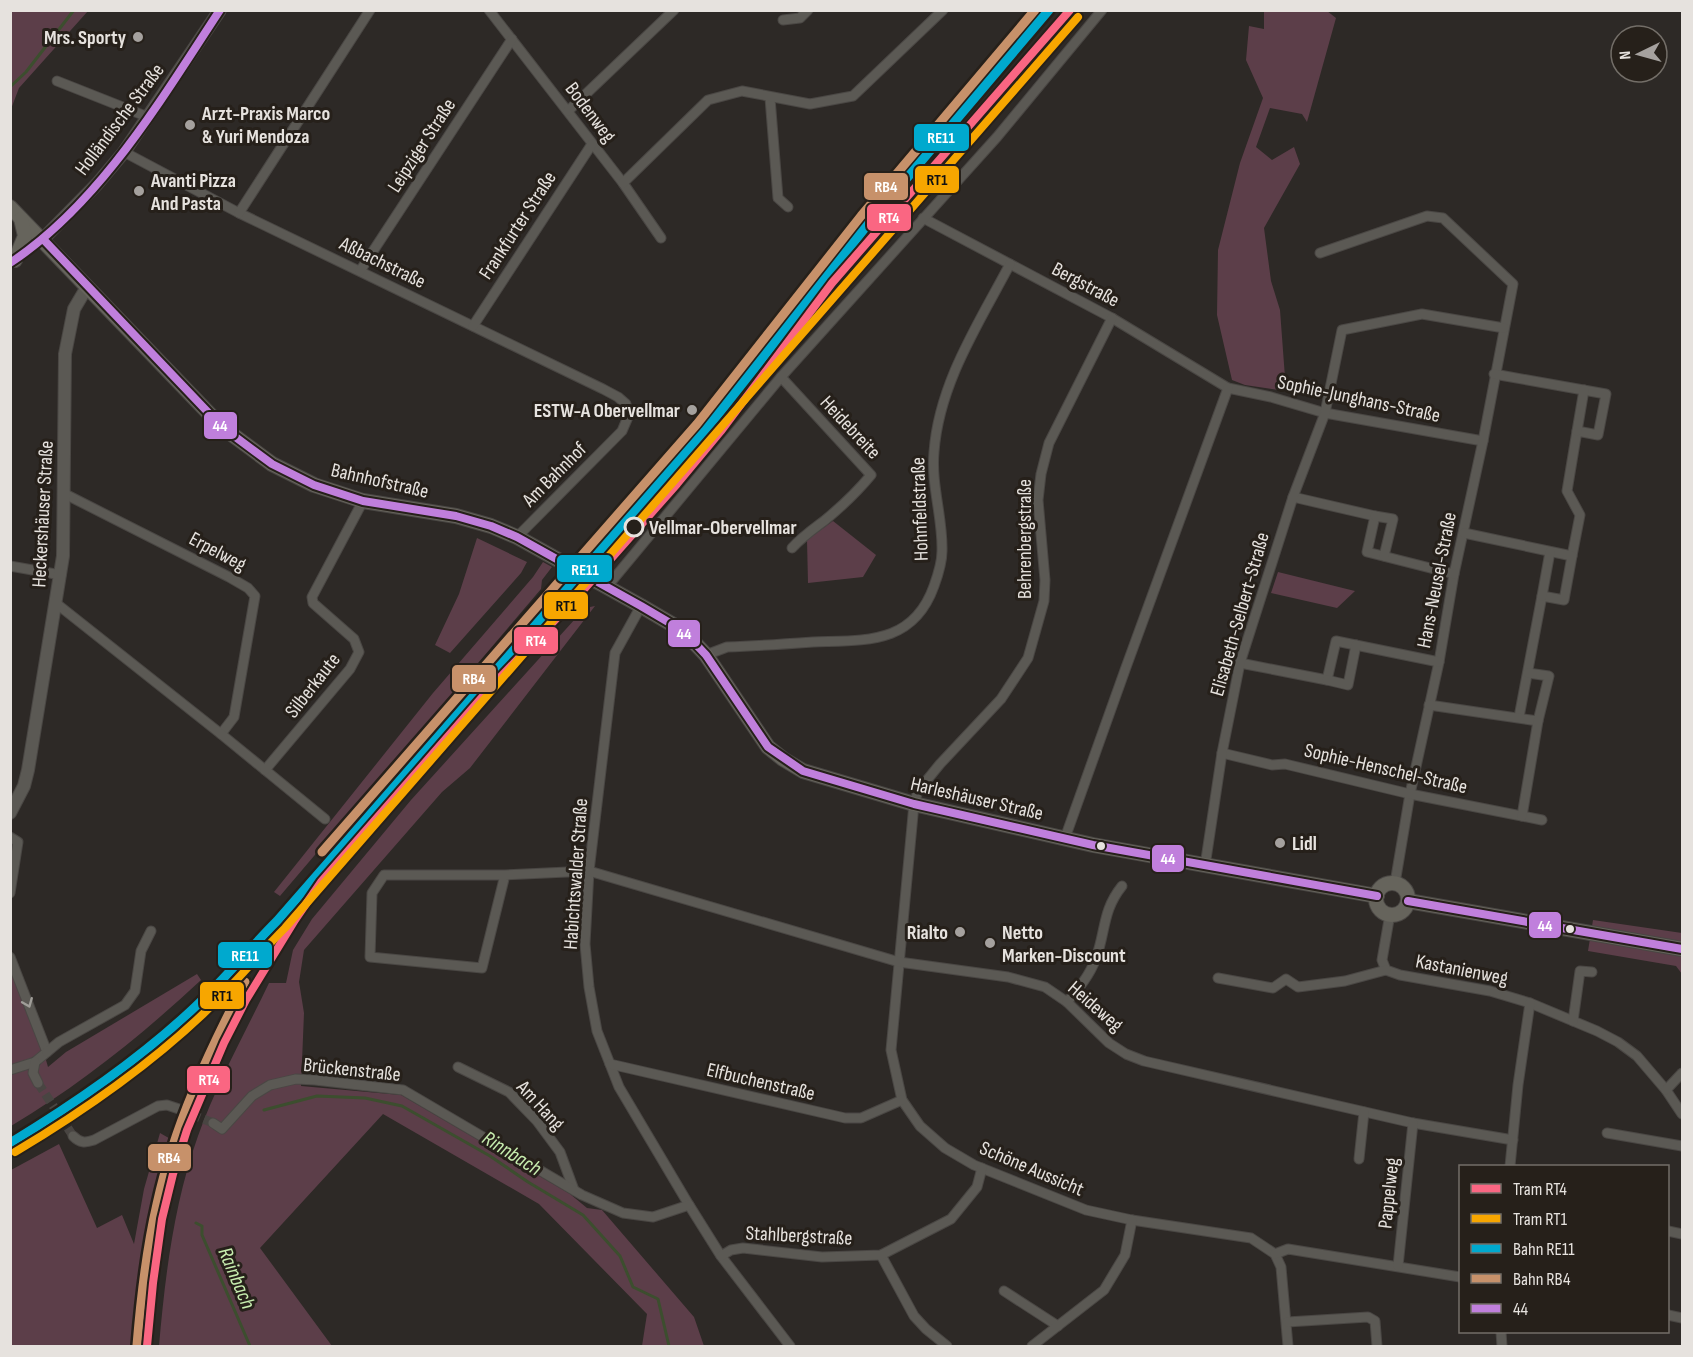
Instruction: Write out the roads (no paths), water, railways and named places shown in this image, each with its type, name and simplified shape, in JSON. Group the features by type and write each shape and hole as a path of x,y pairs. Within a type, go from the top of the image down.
{"main road":[{"name":"Bahnhofstraße","path":"10,207 222,427 272,464 314,485 363,501 456,516 491,526 517,537 640,606"},
{"path":"13,261 25,236 20,217"},
{"name":"Harleshäuser Straße","path":"640,606 675,626 706,655 768,747 803,771 914,804 1065,838 1205,866 1377,896"},
{"path":"1395,883 1405,889 1407,903 1398,913 1390,914 1379,908 1377,896 1383,885 1395,883"},
{"path":"1407,903 1683,949"}],"street":[{"name":"Holländische Straße","path":"13,261 43,240 124,152 220,10"},
{"path":"240,213 370,10"},
{"path":"568,111 674,10"},
{"path":"783,20 800,18 807,10"},
{"path":"623,183 708,100 742,91 810,105 853,96 943,10"},
{"path":"602,585 781,377 997,137 1102,10"},
{"name":"Bodenweg","path":"493,12 623,183 661,238"},
{"name":"Leipziger Straße","path":"360,271 512,39"},
{"path":"57,81 148,117"},
{"path":"770,98 778,198 788,207"},
{"name":"Frankfurter Straße","path":"473,326 592,144"},
{"name":"Aßbachstraße","path":"124,152 240,213 603,389 626,404"},
{"name":"Hans-Neusel-Straße","path":"1320,252 1427,216 1443,218 1513,284 1483,441 1454,574 1439,662 1410,794 1395,883"},
{"name":"Bergstraße","path":"923,218 1112,318 1228,388"},
{"name":"Hohnfeldstraße","path":"706,655 727,648 884,638 909,625 928,602 939,571 942,554 942,534 934,484 934,453 939,417 957,364 1010,264"},
{"name":"Heckershäuser Straße","path":"10,813 24,786 28,770 57,604 61,575 65,494 65,354 74,309 87,287"},
{"name":"Elisabeth-Selbert-Straße","path":"1205,866 1222,753 1240,663 1293,497 1325,413 1342,330 1422,314 1504,328"},
{"name":"Behrenbergstraße","path":"914,804 918,791 940,764 1002,699 1028,658 1044,601 1045,580 1038,500 1041,474 1049,443 1112,318"},
{"path":"1494,375 1606,394 1598,435 1577,431"},
{"name":"Heidebreite","path":"781,377 872,475 853,496 803,535 792,548"},
{"path":"1065,838 1228,388"},
{"name":"Sophie-Junghans-Straße","path":"1228,388 1271,397 1325,413 1483,441"},
{"path":"1542,596 1564,600 1580,515 1567,491 1584,390"},
{"name":"Am Bahnhof","path":"517,537 622,431 628,417 626,404"},
{"name":"Erpelweg","path":"65,494 229,577 248,588 255,596 234,717 221,734"},
{"path":"1293,497 1393,519 1384,556"},
{"name":"Silberkaute","path":"265,770 350,669 359,652 354,639 313,603 312,597 363,501"},
{"path":"1375,516 1367,552 1454,574"},
{"path":"1464,533 1572,556"},
{"path":"1519,717 1550,552"},
{"path":"10,566 61,575"},
{"path":"57,604 325,819"},
{"name":"Habichtswalder Straße","path":"640,606 615,653 589,871 585,944 589,987 597,1031 619,1087 689,1205 721,1256 790,1347"},
{"path":"1327,680 1336,641 1439,662"},
{"path":"1240,663 1348,685 1356,645"},
{"path":"1522,816 1549,676 1528,673"},
{"path":"1430,705 1539,721"},
{"name":"Sophie-Henschel-Straße","path":"1222,753 1272,765 1285,764 1410,794 1542,820"},
{"name":"Schöne Aussicht","path":"914,804 891,1050 902,1100 920,1126 945,1148 982,1168 1086,1210 1132,1220 1251,1238 1275,1254"},
{"path":"10,837 18,842 10,892"},
{"name":"Heideweg","path":"505,875 483,968 370,957 372,893 384,875 505,875 589,871 899,962 1008,977 1045,987 1067,1002 1109,1043 1126,1054 1144,1061 1413,1123 1513,1140"},
{"path":"1067,1002 1083,984 1091,970 1097,956 1105,915 1122,886"},
{"name":"Kastanienweg","path":"1386,970 1382,960 1390,914"},
{"path":"10,1070 35,1062 59,1042 125,1005 135,991 141,951 151,931"},
{"path":"10,957 46,1051"},
{"name":"Kastanienweg","path":"1218,978 1273,988 1286,979 1298,987 1345,981 1386,970 1400,975 1490,991 1530,1003 1618,1042 1637,1056 1683,1114"},
{"path":"1573,1021 1580,971 1592,972"},
{"name":"Kastanienweg","path":"1510,1165 1530,1003"},
{"path":"35,1062 33,1073 38,1083"},
{"name":"Elfbuchenstraße","path":"610,1064 845,1118 861,1118 902,1100"},
{"name":"Am Hang","path":"458,1066 509,1092 537,1121 560,1152 574,1190"},
{"path":"1666,1090 1683,1073"},
{"name":"Brückenstraße","path":"213,1123 222,1129 252,1096 270,1085 296,1080 403,1090 574,1190 623,1213 653,1217 689,1205"},
{"path":"73,1136 78,1142 86,1143 159,1106 167,1105 179,1109"},
{"path":"1359,1159 1364,1112"},
{"name":"Pappelweg","path":"1398,1266 1413,1123"},
{"path":"1607,1133 1683,1146"},
{"name":"Stahlbergstraße","path":"721,1256 731,1250 743,1248 822,1257 881,1254 951,1219 977,1187 982,1168"},
{"path":"1032,1347 1104,1290 1125,1255 1132,1220"},
{"path":"1288,1347 1281,1267 1275,1254 1288,1249 1459,1277"},
{"path":"881,1254 914,1316 947,1347"},
{"path":"1004,1291 1058,1326"},
{"path":"1287,1322 1368,1317 1375,1321 1377,1347"}],"waterway":[{"path":"10,87 26,72 74,10"},
{"name":"Rinnbach","path":"264,1110 317,1096 365,1098 402,1106 490,1156 583,1215 620,1256 633,1287 658,1299 669,1346"},
{"name":"Rainbach","path":"196,1223 202,1226 202,1235 250,1346"}],"tunnel":[{"path":"38,1083 73,1136"},
{"path":"179,1109 213,1123"}],"tram line":[{"name":"RT4","path":"147,1346 162,1219 187,1130 224,1043 246,1000 321,882 491,687 578,596 677,484 721,431 832,283 1070,10"},
{"name":"RT1","path":"15,1152 89,1105 136,1071 214,1004 285,928 1078,17"}],"rail line":[{"name":"RB4","path":"322,852 697,424 861,216 1035,10"},
{"name":"RE11","path":"10,1143 83,1096 152,1045 206,997 277,921 705,431 869,223 1049,10"},
{"name":"RB4","path":"137,1345 147,1257 164,1175 194,1090 245,982"}],"place":[{"name":"Mrs. Sporty","path":"138,37"},
{"name":"Arzt-Praxis Marco & Yuri Mendoza","path":"190,125"},
{"name":"Avanti Pizza And Pasta","path":"139,191"},
{"name":"ESTW-A Obervellmar","path":"692,410"},
{"name":"Vellmar-Obervellmar","path":"634,527"},
{"name":"Lidl","path":"1280,843"},
{"name":"Rialto","path":"960,932"},
{"name":"Netto Marken-Discount","path":"990,943"}]}
